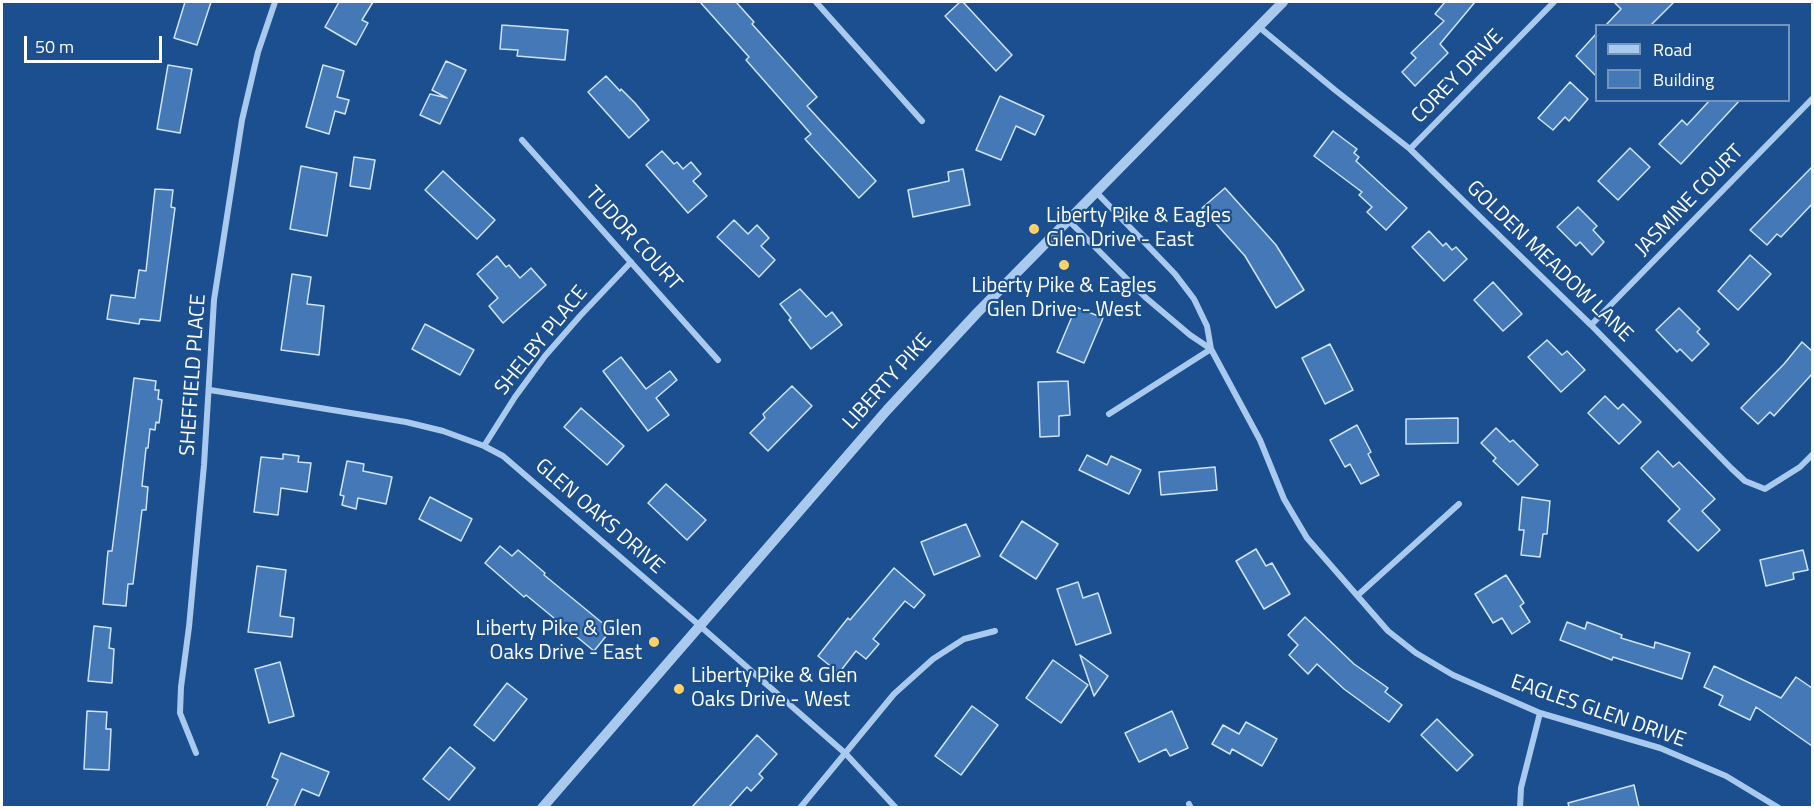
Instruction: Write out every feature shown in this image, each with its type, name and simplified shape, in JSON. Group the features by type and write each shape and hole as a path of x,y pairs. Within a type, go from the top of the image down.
{"street":[{"name":"SHEFFIELD PLACE","path":"196,753 180,713 180,696 189,627 210,390 214,300 242,120 258,52 275,2"},
{"path":"816,2 922,121"},
{"name":"LIBERTY PIKE","path":"542,807 887,410 977,313 1283,2"},
{"name":"COREY DRIVE","path":"1410,149 1554,2"},
{"name":"GOLDEN MEADOW LANE","path":"1259,27 1410,149 1591,325 1745,481 1765,489 1800,467 1812,454"},
{"name":"JASMINE COURT","path":"1591,325 1812,99"},
{"name":"TUDOR COURT","path":"522,140 718,360"},
{"name":"EAGLES GLEN DRIVE","path":"1096,192 1175,274 1194,299 1207,326 1211,350 1260,440 1284,500 1307,538 1388,631 1416,653 1453,675 1540,713 1660,748 1726,776 1779,807"},
{"name":"EAGLES GLEN DRIVE","path":"1068,220 1145,297 1211,350"},
{"name":"SHELBY PLACE","path":"484,446 515,397 545,356 631,262"},
{"path":"1109,414 1211,350"},
{"name":"GLEN OAKS DRIVE","path":"210,390 406,422 484,446 503,456 846,754 897,807"},
{"path":"1358,595 1458,504"},
{"path":"800,807 894,694 933,659 964,639 995,632"},
{"path":"1520,807 1521,788 1540,713"}],"building":[{"path":"185,2 211,2 197,45 174,38"},
{"path":"339,2 373,2 362,20 368,23 356,45 325,27"},
{"path":"700,2 736,2 754,22 752,24 817,97 807,106 876,181 859,198 805,139 811,134 746,60 749,57"},
{"path":"960,2 963,2 1012,55 996,71 945,16"},
{"path":"1445,2 1475,2 1440,44 1448,53 1415,86 1402,72 1416,58 1411,53 1444,21 1435,14"},
{"path":"1614,2 1674,2 1652,24 1607,24 1621,9"},
{"path":"502,25 568,30 565,60 517,56 518,50 500,49"},
{"path":"1595,35 1595,75 1576,56"},
{"path":"446,61 466,70 440,124 420,115 430,94 447,98 432,90"},
{"path":"168,65 192,69 180,133 157,129"},
{"path":"323,65 344,71 337,97 349,100 345,114 335,111 329,134 306,127"},
{"path":"606,76 635,103 649,120 629,138 588,92"},
{"path":"1570,82 1588,99 1569,121 1565,117 1553,130 1538,118"},
{"path":"1000,96 1044,116 1035,135 1016,126 1001,160 976,150"},
{"path":"1708,102 1738,102 1681,164 1659,144 1682,120 1687,125"},
{"path":"1333,131 1357,149 1354,153 1359,157 1356,161 1407,208 1386,230 1367,212 1372,207 1359,195 1362,192 1314,156"},
{"path":"1630,148 1650,167 1618,200 1598,181"},
{"path":"662,151 674,164 677,162 683,169 691,162 701,174 693,181 707,196 688,213 646,165"},
{"path":"354,157 375,160 370,189 350,186"},
{"path":"301,166 337,173 327,236 290,229"},
{"path":"1812,167 1812,204 1781,237 1777,234 1767,245 1750,230"},
{"path":"963,169 970,205 913,217 908,190 949,181 948,172"},
{"path":"443,171 495,220 477,239 425,190"},
{"path":"1225,188 1276,245 1304,290 1276,308 1245,256 1202,208"},
{"path":"155,189 173,190 171,207 175,208 160,321 140,319 139,324 107,319 111,295 135,298 139,270 146,271"},
{"path":"1578,207 1597,226 1593,230 1604,242 1592,255 1580,242 1576,246 1557,227"},
{"path":"734,220 748,234 757,225 769,238 761,246 775,260 759,277 717,237"},
{"path":"1429,231 1443,246 1446,243 1452,250 1456,247 1467,259 1444,281 1412,247"},
{"path":"1750,255 1771,274 1738,310 1718,291"},
{"path":"497,256 520,278 531,268 546,285 503,323 489,306 498,298 477,274"},
{"path":"292,274 311,277 307,304 324,306 319,355 281,350"},
{"path":"1493,282 1522,314 1503,331 1474,300"},
{"path":"800,289 826,317 832,312 842,325 811,349 780,304"},
{"path":"1076,307 1103,318 1084,363 1057,352"},
{"path":"1679,308 1700,329 1697,332 1709,344 1692,361 1680,349 1677,352 1656,330"},
{"path":"425,324 474,350 460,375 412,349"},
{"path":"1547,340 1562,355 1567,351 1585,370 1561,392 1528,357"},
{"path":"1802,342 1812,351 1812,374 1774,416 1770,412 1758,424 1741,408"},
{"path":"1330,344 1353,390 1325,404 1302,358"},
{"path":"621,357 646,389 670,371 677,380 656,398 669,415 648,431 603,371"},
{"path":"134,378 156,381 155,390 159,390 158,399 162,400 159,423 156,422 155,430 150,429 148,448 146,448 142,486 148,487 146,510 142,510 133,584 128,584 126,606 103,604 108,551 112,551"},
{"path":"1068,381 1070,415 1059,416 1059,436 1040,437 1038,382"},
{"path":"792,386 812,406 768,451 750,433 765,418 763,414"},
{"path":"1605,396 1618,409 1623,404 1641,422 1619,444 1588,413"},
{"path":"581,408 624,446 607,465 564,427"},
{"path":"1458,418 1458,443 1406,444 1406,419"},
{"path":"1357,425 1371,452 1368,454 1379,475 1361,484 1350,464 1345,467 1330,440"},
{"path":"1496,428 1510,442 1513,440 1538,465 1518,485 1493,461 1496,458 1481,443"},
{"path":"1658,451 1673,467 1679,462 1715,499 1702,511 1720,530 1698,551 1668,521 1680,509 1641,468"},
{"path":"283,454 299,456 298,462 311,463 307,492 281,488 278,515 254,512 261,457 283,459"},
{"path":"1087,455 1107,465 1111,456 1141,470 1129,494 1079,470"},
{"path":"347,461 364,464 363,471 392,477 386,504 358,498 356,509 342,505 344,496 340,495"},
{"path":"1215,467 1217,490 1161,495 1159,472"},
{"path":"666,484 706,520 687,540 648,503"},
{"path":"430,497 472,519 461,541 419,519"},
{"path":"1522,497 1550,501 1547,534 1543,534 1540,557 1521,555 1524,530 1519,530"},
{"path":"1022,521 1058,544 1036,579 1000,556"},
{"path":"966,524 980,556 934,575 921,542"},
{"path":"500,546 512,556 518,550 545,573 544,575 611,630 594,651 526,595 524,597 485,563"},
{"path":"1256,549 1266,566 1272,563 1290,594 1264,609 1236,561"},
{"path":"1803,550 1808,570 1793,573 1794,579 1766,586 1760,560"},
{"path":"257,566 286,570 280,616 294,618 292,637 248,632"},
{"path":"894,568 925,595 914,608 905,601 873,639 879,644 866,659 856,651 839,673 818,656 848,618 850,620"},
{"path":"1506,575 1524,603 1520,606 1530,622 1512,634 1502,618 1493,623 1475,594"},
{"path":"1078,582 1083,598 1098,593 1111,633 1076,645 1057,589"},
{"path":"1305,617 1354,664 1388,688 1385,692 1402,705 1389,722 1344,689 1317,664 1308,674 1289,655 1298,645 1288,635"},
{"path":"1567,622 1585,629 1587,622 1622,635 1621,638 1654,648 1655,642 1690,653 1682,679 1613,657 1612,660 1560,640"},
{"path":"94,626 111,628 109,648 114,649 112,683 88,681"},
{"path":"1080,655 1108,676 1094,696"},
{"path":"1053,660 1088,685 1061,723 1026,698"},
{"path":"280,662 294,716 269,723 255,669"},
{"path":"1714,666 1781,698 1796,677 1812,688 1812,746 1756,707 1750,720 1719,705 1723,696 1704,687"},
{"path":"507,683 527,699 494,741 474,725"},
{"path":"972,706 998,725 961,775 935,756"},
{"path":"87,711 107,712 106,729 111,729 109,770 84,769"},
{"path":"1172,711 1188,748 1170,756 1166,749 1139,762 1125,733"},
{"path":"1437,719 1473,755 1457,771 1421,735"},
{"path":"1246,722 1277,739 1262,766 1232,749 1230,754 1212,744 1223,725 1239,734"},
{"path":"757,735 777,754 759,774 763,778 751,791 747,787 729,807 692,807"},
{"path":"450,747 475,768 449,800 423,779"},
{"path":"281,753 329,772 319,796 302,789 294,807 266,807 278,780 272,777"},
{"path":"1634,785 1639,807 1569,807 1568,803"}],"place":[{"name":"Liberty Pike & Eagles Glen Drive - East","path":"1034,229"},
{"name":"Liberty Pike & Eagles Glen Drive - West","path":"1064,265"},
{"name":"Liberty Pike & Glen Oaks Drive - East","path":"654,642"},
{"name":"Liberty Pike & Glen Oaks Drive - West","path":"679,689"}]}
